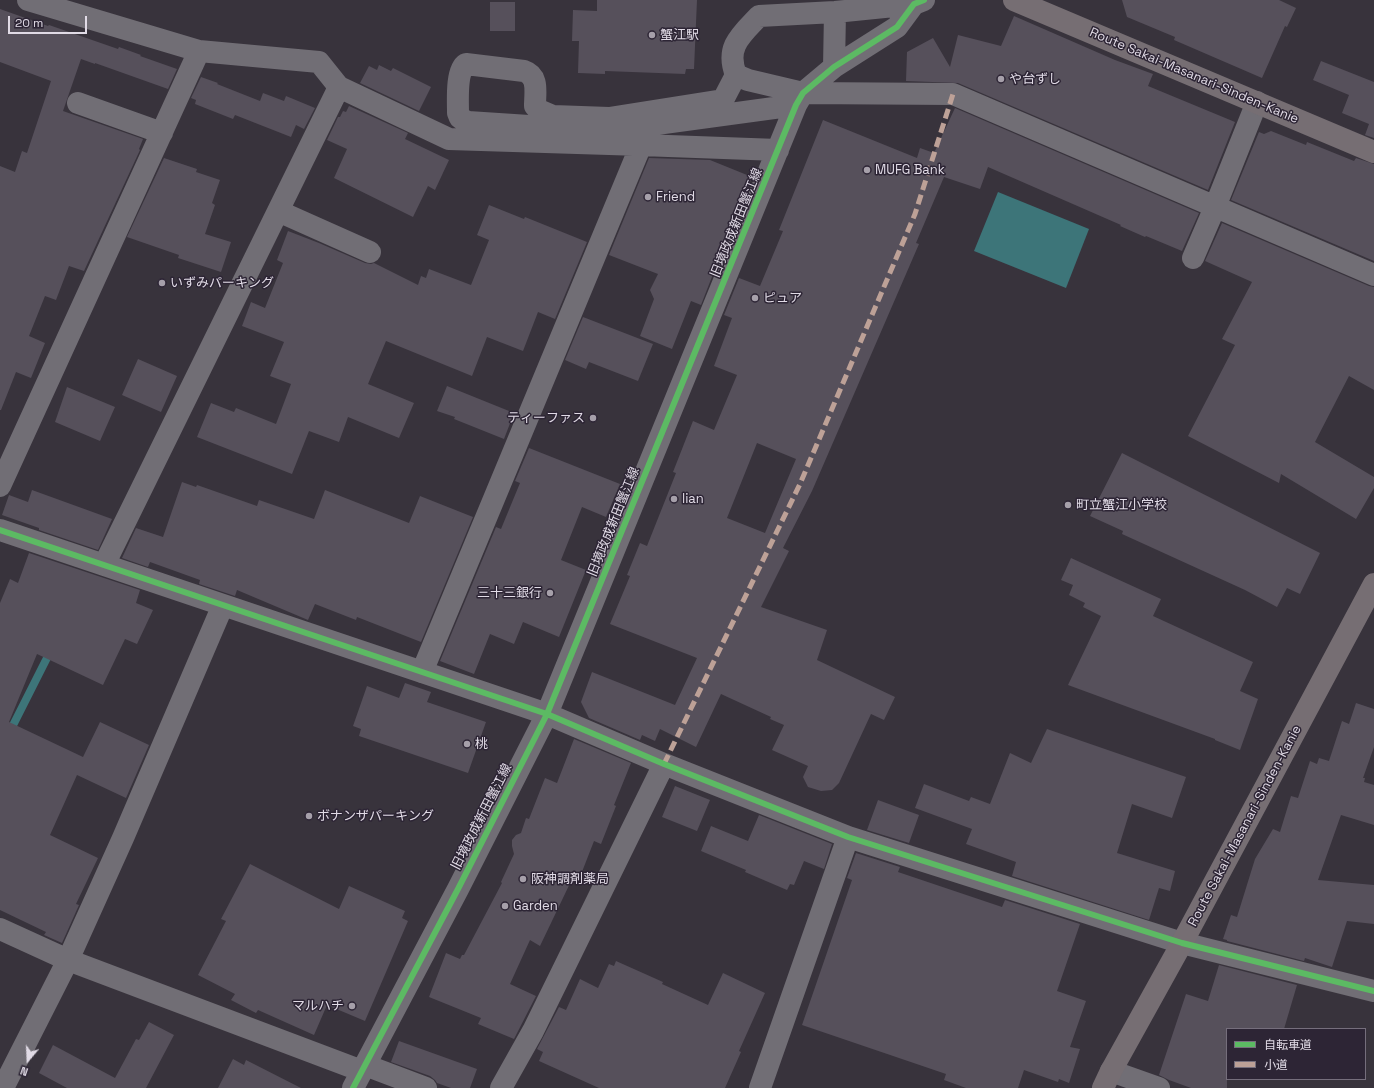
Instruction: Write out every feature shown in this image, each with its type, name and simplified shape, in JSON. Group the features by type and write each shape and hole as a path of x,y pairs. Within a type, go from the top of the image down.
{"main road":[{"name":"Route Sakai-Masanari-Sinden-Kanie","path":"1014,0 1374,152"},
{"name":"Route Sakai-Masanari-Sinden-Kanie","path":"1107,1079 1372,591"}],"street":[{"path":"28,0 199,51 319,62 339,87 449,139 778,150"},
{"path":"800,99 736,75 732,64 733,49 742,34 759,16 835,12 919,2"},
{"name":"旧境政成新田蟹江線","path":"360,1074 458,889 547,714 800,99 834,67 896,27 919,2"},
{"path":"834,67 835,12"},
{"path":"0,486 199,51"},
{"path":"736,75 723,100 609,118 553,116 539,110 535,106 534,80 530,72 524,70 466,64 463,66 459,74 458,113 460,118 468,122 605,131 800,99 953,94 1374,276"},
{"path":"104,565 339,87"},
{"path":"1193,258 1258,102"},
{"path":"78,103 162,133"},
{"path":"422,672 641,145"},
{"path":"278,211 370,252"},
{"path":"0,530 547,714 664,764 848,837 1182,943 1374,991"},
{"path":"3,1088 68,960 123,838 223,605"},
{"path":"501,1088 533,1031 664,764"},
{"path":"760,1088 848,837"},
{"path":"0,929 68,960 360,1074 426,1088"},
{"path":"1107,1079 1159,1088"}],"water":[{"path":"998,192 1089,229 1066,288 974,251"}],"building":[{"path":"597,0 697,0 694,69 686,69 685,74 605,71 605,74 578,73 579,41 572,41 573,10 597,11"},
{"path":"1122,0 1279,0 1296,8 1287,27 1285,26 1262,78 1174,40 1175,37 1127,17"},
{"path":"490,2 515,2 515,31 490,31"},
{"path":"0,9 118,49 119,47 177,69 168,89 81,59 63,111 143,139 139,149 140,150 84,271 69,266 56,300 45,296 29,336 45,343 31,378 16,372 1,410 0,166 15,172 22,151 27,153 51,81 0,62"},
{"path":"1014,16 1115,60 1153,74 1148,86 1235,122 1208,190 958,83 906,81 907,52 933,38 950,67 958,35 1001,46"},
{"path":"1321,61 1374,82 1374,138 1365,135 1369,124 1342,113 1349,95 1313,80"},
{"path":"379,65 391,71 393,68 431,87 419,111 360,83 369,66 377,70"},
{"path":"201,77 260,101 263,93 284,101 286,96 315,108 304,129 296,125 291,137 235,115 233,119 195,104 196,100 191,98"},
{"path":"349,106 408,133 405,139 449,160 435,190 428,186 413,217 334,178 347,149 327,140 338,117 340,117 343,111 346,112"},
{"path":"955,108 1199,213 1182,251 1146,236 1145,237 988,167 980,189 944,177 916,243 919,244 812,491 783,548 789,551 761,607 827,630 817,660 895,697 884,720 871,714 839,783 832,790 821,791 808,787 803,777 808,766 772,750 784,725 770,719 771,717 721,694 696,747 660,729 655,741 642,735 640,740 589,718 581,702 592,672 675,705 697,658 610,624 630,576 627,575 640,543 647,546 676,473 673,472 693,421 714,430 737,375 714,366 732,318 724,315 739,278 760,286 783,231 779,230 823,120 917,158 920,148 934,153","holes":["757,443 796,459 765,533 727,518"]},
{"path":"1271,131 1306,145 1307,142 1354,161 1356,158 1374,164 1374,261 1231,200 1259,132 1264,134"},
{"path":"164,158 197,169 196,172 220,180 212,203 215,205 205,234 231,242 221,272 178,258 179,255 127,237"},
{"path":"649,158 710,160 752,177 739,209 737,208 713,268 715,269 701,305 691,301 672,349 640,336 654,299 650,290 658,274 609,255"},
{"path":"489,205 524,219 525,217 587,242 555,319 538,312 523,351 487,337 472,376 386,341 368,384 414,403 399,438 348,417 339,442 309,431 292,474 197,437 211,403 234,412 236,408 276,424 291,384 270,376 284,342 242,326 251,302 265,308 283,263 277,260 288,231 365,263 374,263 418,285 421,276 426,278 429,269 471,285 489,240 477,235"},
{"path":"1222,223 1374,287 1374,390 1349,376 1315,442 1374,477 1374,488 1356,519 1281,474 1279,483 1188,436 1235,345 1222,339 1252,282 1205,261"},
{"path":"583,317 653,344 638,381 589,362 586,369 565,360"},
{"path":"138,359 177,376 161,412 122,395"},
{"path":"447,386 514,413 504,439 454,419 455,417 437,411"},
{"path":"67,387 115,407 100,441 55,422"},
{"path":"529,448 620,484 606,517 582,507 561,560 586,570 559,637 523,622 514,644 490,634 474,674 440,661 496,527 501,529 520,483 515,481"},
{"path":"1122,453 1320,553 1300,594 1287,588 1277,607 1245,590 1122,534 1123,531 1090,516"},
{"path":"182,482 196,487 197,485 257,506 259,500 314,519 325,490 409,523 420,496 473,517 421,642 357,617 356,620 315,604 308,620 237,590 235,596 199,584 200,580 150,562 148,567 122,558 136,528 163,537"},
{"path":"32,490 112,519 98,550 39,530 39,528 2,515 9,495 28,502"},
{"path":"29,553 140,590 136,603 153,610 137,644 125,639 103,685 37,654 9,722 83,757 100,722 149,745 126,798 77,775 50,835 98,858 76,904 79,905 62,943 44,935 46,932 0,910 0,603 10,579 18,583"},
{"path":"1071,558 1161,599 1153,616 1253,662 1240,691 1258,699 1240,750 1215,739 1068,685 1101,616 1083,607 1085,603 1069,595 1073,585 1061,580"},
{"path":"405,683 431,692 427,702 486,722 468,773 359,736 361,729 353,726 367,686 399,698"},
{"path":"1356,703 1374,709 1374,747 1363,778 1365,778 1364,782 1374,785 1374,825 1341,815 1318,880 1374,885 1374,924 1347,921 1332,967 1305,958 1304,961 1223,939 1231,915 1237,917 1255,859 1273,829 1280,832 1291,796 1298,798 1310,761 1317,764 1319,758 1329,761 1342,721 1349,724"},
{"path":"1047,729 1186,777 1172,818 1132,804 1117,853 1175,871 1170,891 1159,888 1149,920 1012,876 1016,862 966,844 972,829 915,808 924,784 969,801 971,797 990,804 1010,753 1031,763"},
{"path":"574,739 631,763 614,805 616,806 601,844 594,841 580,877 574,875 540,946 530,940 510,984 536,996 514,1039 478,1024 481,1018 429,997 446,953 460,959 462,955 464,955 502,883 501,882 514,854 512,840 516,835 521,833 526,818 529,819 545,778 557,783"},
{"path":"675,786 710,800 697,831 662,817"},
{"path":"878,800 919,815 909,843 867,830"},
{"path":"759,815 832,844 824,869 804,861 794,885 790,884 787,890 745,872 746,870 701,851 711,826 748,841"},
{"path":"856,853 900,867 898,872 1002,907 1005,900 1080,924 1057,991 1086,1001 1070,1047 1080,1049 1069,1083 1059,1079 1058,1082 1024,1070 1018,1088 966,1088 944,1080 946,1074 802,1025 852,880 847,878"},
{"path":"250,864 339,909 349,886 405,911 402,918 408,921 365,1021 327,1005 314,1035 258,1010 256,1013 231,1000 235,994 198,975 226,921 221,919"},
{"path":"616,961 663,982 662,984 708,1005 723,973 765,993 739,1051 741,1052 725,1088 599,1088 539,1061 543,1052 537,1049 559,1007 566,1010 580,979 598,988 609,964 614,966"},
{"path":"1219,965 1297,985 1284,1028 1226,1028 1227,1088 1191,1088 1159,1075 1186,994 1208,1001"},
{"path":"149,1022 174,1035 146,1088 67,1088 39,1073 53,1045 115,1078 136,1039 139,1040"},
{"path":"399,1041 477,1069 470,1088 451,1088 437,1083 430,1076 391,1062"},
{"path":"233,1059 244,1065 246,1060 301,1088 218,1088"}],"waterway":[{"path":"0,751 51,650"}],"marked path":[{"path":"664,764 800,484 915,214 953,94"}],"cycle path":[{"path":"353,1088 458,889 547,714 796,105 803,93 834,67 897,27 914,4 924,0"},
{"path":"0,530 547,714 664,764 848,837 1182,943 1374,991"}],"place":[{"name":"蟹江駅","path":"652,35"},
{"name":"や台ずし","path":"1001,79"},
{"name":"MUFG Bank","path":"867,170"},
{"name":"Friend","path":"648,197"},
{"name":"いずみパーキング","path":"162,283"},
{"name":"ピュア","path":"755,298"},
{"name":"ティーファス","path":"593,418"},
{"name":"lian","path":"674,499"},
{"name":"町立蟹江小学校","path":"1068,505"},
{"name":"三十三銀行","path":"550,593"},
{"name":"桃","path":"467,744"},
{"name":"ボナンザパーキング","path":"309,816"},
{"name":"阪神調剤薬局","path":"523,879"},
{"name":"Garden","path":"505,906"},
{"name":"マルハチ","path":"352,1006"}]}
